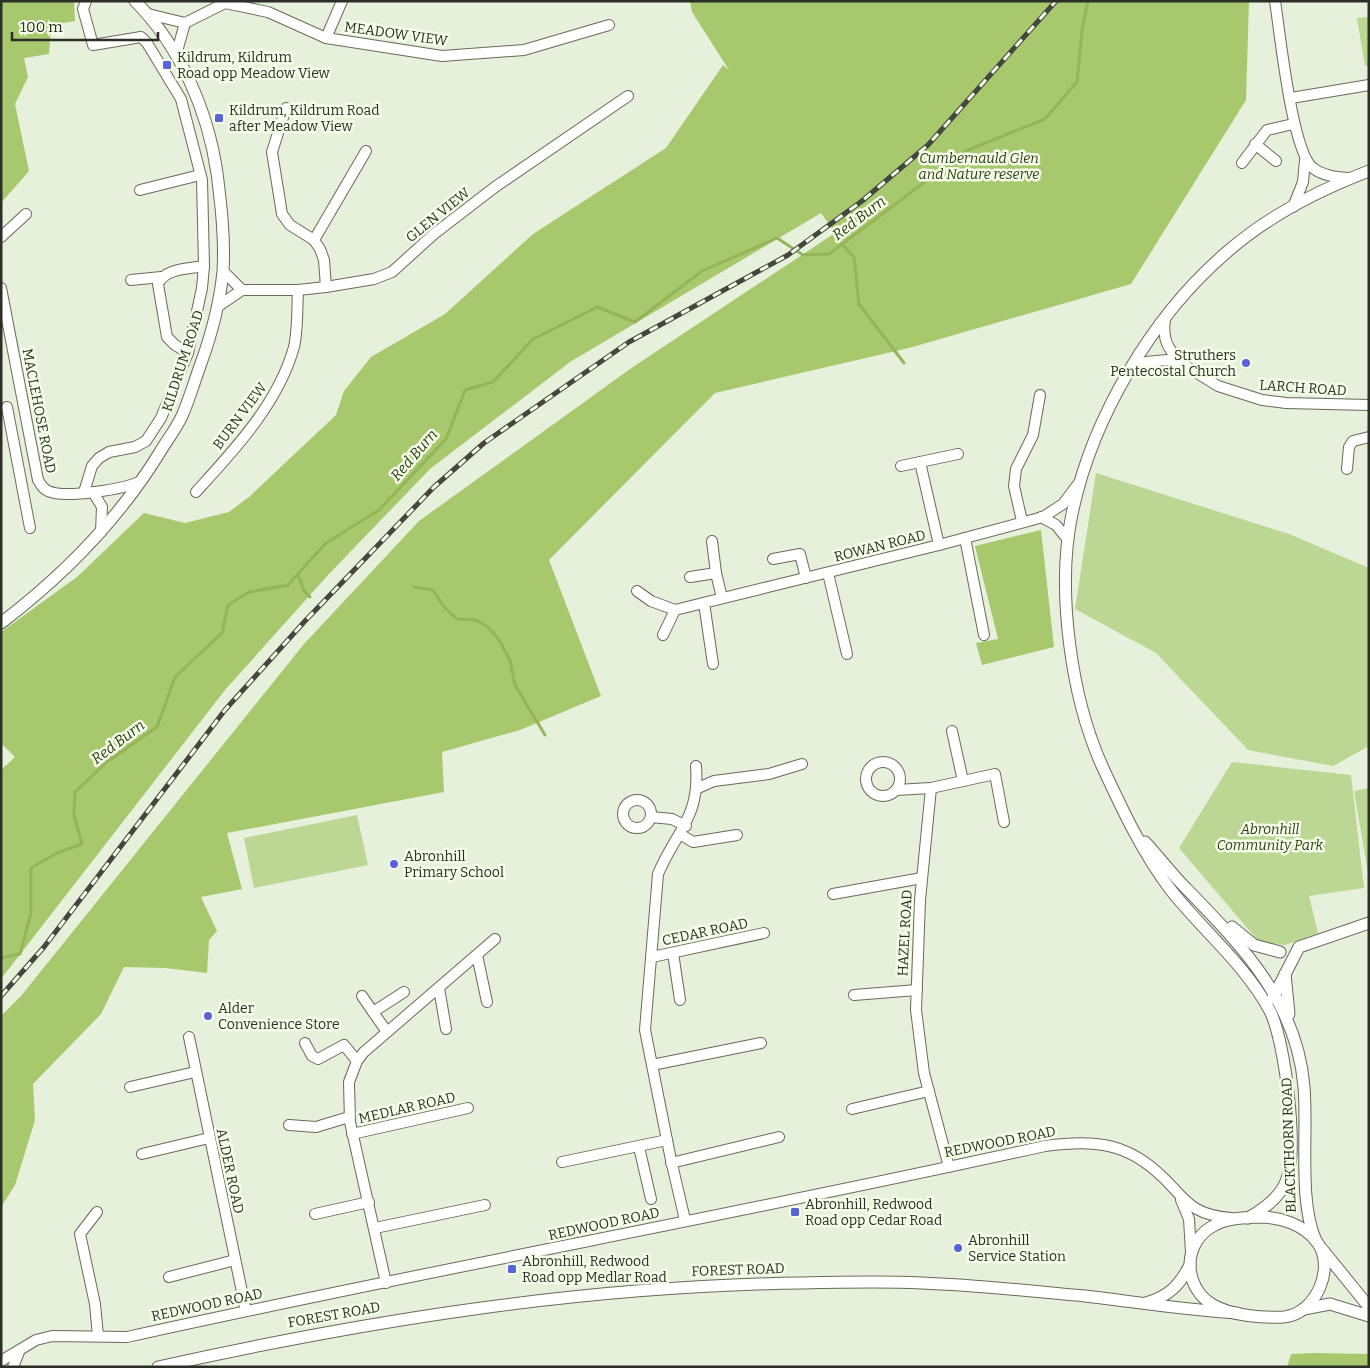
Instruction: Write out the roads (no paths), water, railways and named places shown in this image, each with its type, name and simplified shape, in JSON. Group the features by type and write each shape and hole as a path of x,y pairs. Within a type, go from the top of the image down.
{"street":[{"path":"86,1 83,9 93,45 141,37 147,43 181,99 200,175 204,266 198,311 188,353 170,400 146,441 135,447 109,452 99,458 92,466 88,492 102,507 101,532"},
{"name":"KILDRUM ROAD","path":"1,623 39,593 101,532 142,481 181,418 208,343 217,307 222,271 222,215 214,155 192,86 176,55 148,14 135,1"},
{"name":"MEADOW VIEW","path":"326,38 342,1"},
{"path":"1275,1 1291,98 1293,124 1305,160 1303,182 1293,207"},
{"name":"MEADOW VIEW","path":"185,23 224,2 268,12 326,38 442,56 524,50 609,25"},
{"path":"148,14 185,23 176,55"},
{"path":"1291,98 1369,86"},
{"name":"GLEN VIEW","path":"242,290 298,290 326,287 374,279 392,272 434,234 495,187 628,96"},
{"path":"286,108 272,152 282,214 290,225 314,240 324,260 326,287"},
{"path":"1242,163 1267,130 1293,124"},
{"path":"1255,144 1276,161"},
{"path":"314,240 366,151"},
{"path":"1305,160 1319,172 1349,178"},
{"name":"BLACKTHORN ROAD","path":"1248,1218 1260,1211 1278,1195 1287,1180 1290,1162 1288,1083 1281,1044 1270,1012 1220,944 1171,890 1148,858 1101,764 1080,700 1069,648 1066,581 1068,540 1072,514 1088,456 1117,390 1182,296 1227,251 1293,207 1349,178 1369,171"},
{"path":"140,190 200,175"},
{"path":"1,237 26,214"},
{"path":"130,280 161,277 168,273 204,266"},
{"path":"217,307 242,290 222,271"},
{"path":"161,277 158,284 168,336 175,345 188,353"},
{"name":"MACLEHOSE ROAD","path":"1,288 38,480 42,487 50,492 59,493 88,492 119,490 142,481"},
{"name":"BURN VIEW","path":"196,492 236,447 279,388 294,345 298,290"},
{"name":"LARCH ROAD","path":"1165,319 1163,332 1166,343 1184,365 1218,386 1262,400 1286,403 1369,405"},
{"name":"LARCH ROAD","path":"1130,369 1158,360 1184,365"},
{"path":"1022,521 1014,486 1016,469 1033,435 1040,395"},
{"path":"7,406 30,528"},
{"path":"1348,468 1349,447 1353,441 1369,437"},
{"path":"16,454 32,450"},
{"path":"901,466 958,454"},
{"name":"ROWAN ROAD","path":"920,462 939,545"},
{"name":"ROWAN ROAD","path":"675,610 939,545 1041,517 1063,504 1082,478"},
{"path":"1041,517 1056,525 1068,540"},
{"path":"965,538 984,635"},
{"path":"712,541 716,573 722,598"},
{"path":"773,558 800,554 806,578"},
{"name":"ROWAN ROAD","path":"828,572 847,654"},
{"path":"690,577 716,573"},
{"path":"637,591 651,601 675,610 663,635"},
{"path":"704,603 714,664"},
{"path":"952,731 963,781"},
{"path":"698,788 714,781 769,774 802,764"},
{"name":"CEDAR ROAD","path":"685,1220 671,1163 645,1030 658,874 667,852 683,830 698,788 696,766"},
{"path":"896,790 931,788 995,774 1004,822"},
{"name":"HAZEL ROAD","path":"931,788 922,878 916,1010 929,1091 949,1166"},
{"path":"651,817 672,819 693,842 737,834"},
{"name":"BLACKTHORN ROAD","path":"1136,834 1204,904 1244,951 1274,992 1291,1026 1297,1044 1304,1087 1307,1213 1316,1241"},
{"name":"HAZEL ROAD","path":"834,894 922,878"},
{"path":"1204,904 1254,944 1280,952"},
{"path":"1220,944 1244,951 1265,954 1280,952 1369,923"},
{"name":"CEDAR ROAD","path":"652,957 764,933"},
{"name":"MEDLAR ROAD","path":"386,1283 375,1228 352,1134 349,1117 349,1082 357,1061 387,1032 495,939"},
{"path":"1270,1012 1274,992 1299,946"},
{"path":"673,952 680,1000"},
{"path":"477,954 487,1002"},
{"path":"1285,974 1286,997 1291,1026"},
{"path":"439,988 446,1029"},
{"name":"HAZEL ROAD","path":"854,995 916,990"},
{"path":"373,1012 404,992"},
{"path":"362,996 387,1032"},
{"name":"ALDER ROAD","path":"188,1038 246,1311"},
{"path":"305,1043 312,1056 318,1059 344,1045 357,1061"},
{"path":"652,1065 760,1043"},
{"path":"130,1087 195,1072"},
{"path":"852,1109 929,1091"},
{"name":"MEDLAR ROAD","path":"352,1134 468,1108"},
{"path":"289,1125 316,1127 349,1117"},
{"path":"671,1163 779,1137"},
{"path":"142,1154 208,1138"},
{"path":"562,1162 667,1140"},
{"name":"REDWOOD ROAD","path":"1,1361 20,1352 36,1340 52,1336 127,1336 1045,1146 1074,1142 1096,1142 1132,1154 1157,1172 1193,1208 1207,1215 1235,1218"},
{"path":"639,1147 651,1199"},
{"name":"REDWOOD ROAD","path":"1180,1196 1189,1219 1190,1252"},
{"path":"315,1214 369,1202"},
{"path":"375,1228 485,1205"},
{"path":"98,1212 80,1234 95,1304 98,1336"},
{"path":"1369,1308 1316,1241 1292,1223 1266,1217 1235,1218 1221,1222 1208,1229 1197,1239 1190,1252 1192,1280 1201,1295 1214,1306 1237,1313 1285,1317 1302,1310 1330,1304 1369,1316"},
{"path":"1302,1310 1314,1298 1323,1274 1322,1257 1316,1241"},
{"path":"169,1276 235,1260"},
{"name":"FOREST ROAD","path":"1144,1304 1166,1296 1171,1292 1182,1280 1190,1265"},
{"name":"FOREST ROAD","path":"158,1367 284,1339 434,1313 594,1294 742,1284 920,1283 1086,1296 1181,1310 1237,1313"},
{"path":"13,1367 20,1352"},
{"path":"20,1352 20,1367"}],"waterway":[{"name":"Red Burn","path":"1,958 20,954 31,913 31,868 57,853 82,844 74,815 75,792 107,762 157,727 175,677 222,633 228,605 249,592 288,585 326,543 379,510 446,439 465,390 493,382 533,339 597,307 635,322 702,271 777,238 803,255 829,254 966,151 1045,119 1077,82 1082,30 1088,1"},
{"path":"842,244 854,257 859,304 904,363"},
{"path":"298,574 304,591 310,597"},
{"path":"414,587 433,590 444,607 457,619 476,620 488,627 499,640 510,660 515,685 545,735"}],"railway":[{"path":"1,996 44,947 225,710 305,621 434,487 484,443 629,342 788,255 862,201 928,145 1056,1"}],"place":[{"name":"Kildrum, Kildrum Road opp Meadow View","path":"167,65"},
{"name":"Kildrum, Kildrum Road after Meadow View","path":"219,118"},
{"name":"Struthers Pentecostal Church","path":"1246,363"},
{"name":"Abronhill Primary School","path":"394,864"},
{"name":"Alder Convenience Store","path":"208,1016"},
{"name":"Abronhill, Redwood Road opp Cedar Road","path":"795,1212"},
{"name":"Abronhill Service Station","path":"958,1248"},
{"name":"Abronhill, Redwood Road opp Medlar Road","path":"512,1269"}],"park label":[{"name":"Cumbernauld Glen and Nature reserve","path":"979,166"},
{"name":"Abronhill Community Park","path":"1270,838"}]}
